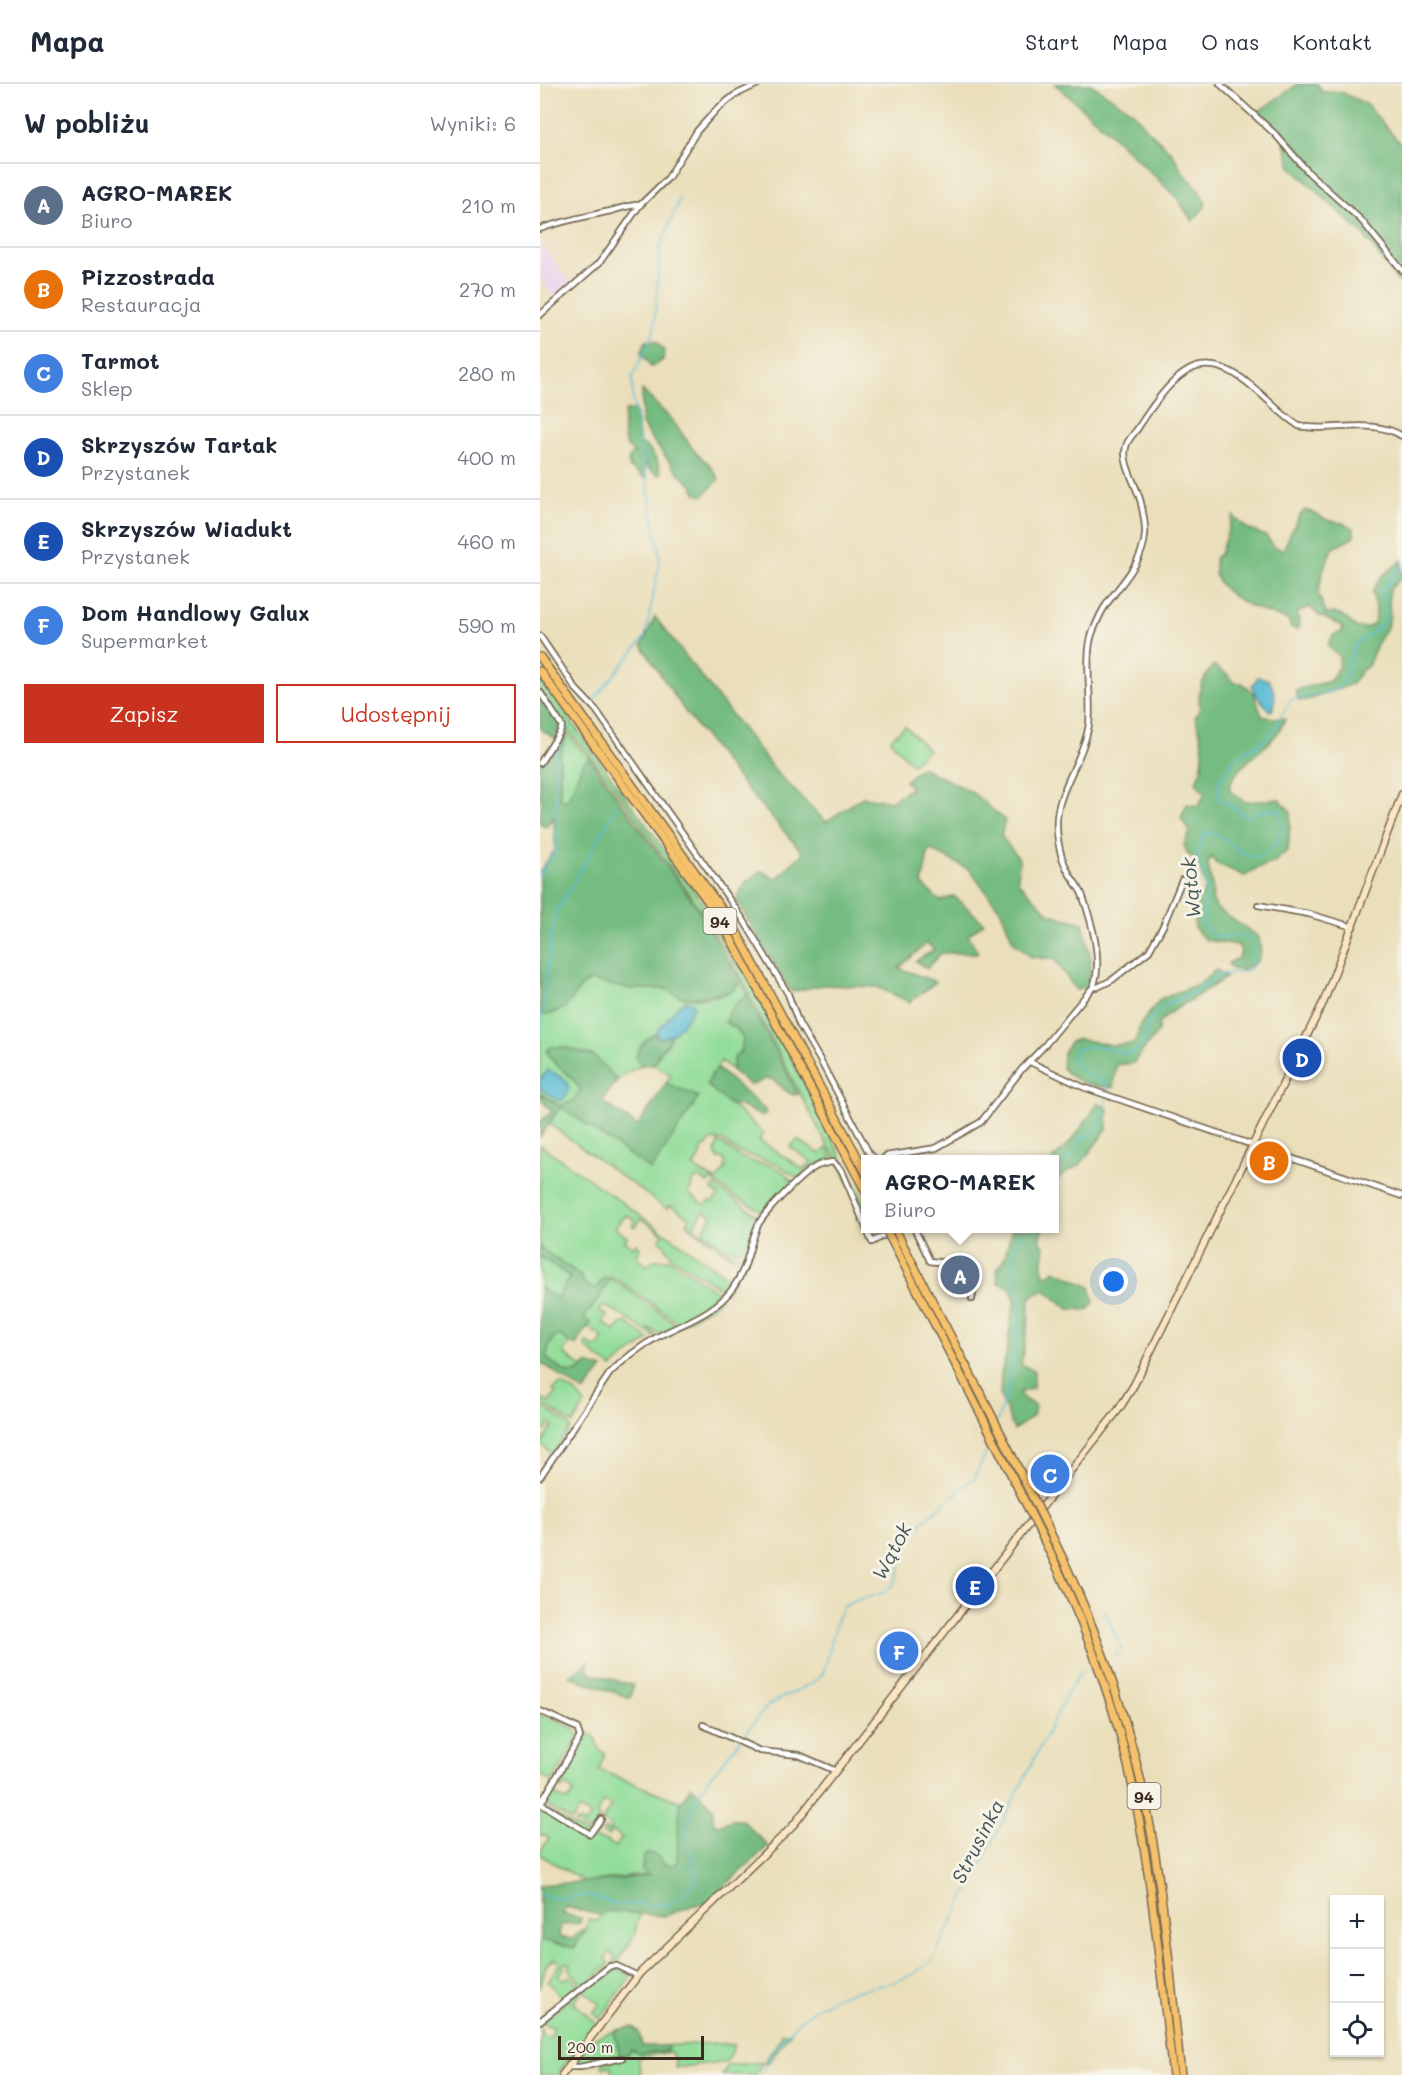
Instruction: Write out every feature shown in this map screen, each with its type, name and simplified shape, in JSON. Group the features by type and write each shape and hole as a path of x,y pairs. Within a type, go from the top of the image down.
{"main road":[{"name":"94","path":"540,657 733,926 861,1164"},
{"name":"94","path":"540,671 725,928 861,1183"},
{"name":"94","path":"888,1233 1044,1540 1085,1630 1112,1709 1127,1762 1143,1842 1173,2075"},
{"name":"94","path":"898,1233 1050,1532 1073,1581 1110,1673 1146,1806 1160,1894 1181,2075"}],"street":[{"path":"540,315 600,262 640,205 668,178 697,131 717,109 735,95 758,84"},
{"path":"1220,84 1275,134 1309,172 1361,220 1402,270"},
{"path":"540,229 630,205 640,205"},
{"path":"892,1155 936,1148 974,1127 988,1114 1022,1069 1093,987 1097,977 1095,941 1082,893 1065,867 1059,851 1057,818 1061,802 1084,748 1089,723 1091,636 1104,607 1141,555 1145,534 1141,504 1126,461 1125,451 1126,444 1150,410 1175,381 1188,371 1202,366 1222,369 1237,375 1299,426 1311,429 1357,426 1402,436"},
{"path":"540,636 576,689 596,710 743,919 788,994 799,1024 825,1067 871,1155"},
{"path":"540,692 562,726 540,763"},
{"path":"562,2075 638,1976 782,1838 1119,1409 1134,1385 1324,1001 1402,794"},
{"path":"1093,987 1112,980 1149,951 1163,926 1182,880"},
{"path":"1258,905 1309,914 1353,927"},
{"path":"1030,1062 1083,1087 1402,1196"},
{"path":"540,1476 621,1362 647,1343 716,1307 740,1276 749,1258 753,1239 763,1216 811,1169 823,1163 833,1162 837,1165 842,1171 861,1216"},
{"path":"868,1233 872,1242 887,1233"},
{"path":"916,1233 930,1261 962,1266 969,1270 974,1279 972,1299"},
{"path":"540,1711 577,1728 580,1733 578,1742 540,1804 590,1834 601,1819"},
{"path":"703,1725 746,1746 773,1754 799,1755 836,1771"},
{"path":"540,2021 613,1965 638,1976"},
{"path":"568,2067 580,2067 622,2058"}],"shaded area":[{"path":"540,242 571,283 555,298 540,278"}],"green space":[{"path":"1055,84 1091,84 1133,112 1172,153 1184,174 1196,186 1206,203 1205,207 1192,221 1178,199 1108,131"},
{"path":"1298,84 1318,84 1322,92 1341,92 1366,104 1402,145 1402,281 1397,281 1365,236 1291,167 1281,133 1259,111"},
{"path":"646,341 656,341 664,350 663,360 651,367 641,353"},
{"path":"642,390 672,420 719,479 703,496 697,494 692,485 681,476 647,433 642,423"},
{"path":"635,410 640,443 654,455 661,473 658,475 648,468 644,461 646,479 630,468 628,460 632,454 635,454 626,445 624,439 625,411"},
{"path":"1305,510 1354,529 1354,537 1332,549 1323,570 1318,593 1326,614 1341,615 1361,628 1374,624 1376,608 1372,592 1381,577 1402,560 1402,577 1390,589 1390,616 1386,630 1380,637 1368,666 1362,670 1352,684 1299,701 1295,690 1330,681 1339,666 1339,656 1328,646 1333,635 1342,632 1342,626 1318,615 1310,607 1298,612 1299,629 1291,628 1288,620 1269,614 1237,599 1228,592 1216,577 1215,558 1220,554 1233,516 1248,529 1266,536 1274,547 1283,550 1299,516"},
{"path":"655,617 776,772 826,822 862,797 891,801 911,788 905,781 921,767 970,791 1005,820 1001,836 1019,859 1018,882 1050,914 1083,923 1091,958 1088,987 1076,990 1054,959 1031,957 1013,941 1001,911 970,870 929,849 922,884 940,901 954,896 984,923 968,935 978,953 941,953 927,969 916,961 934,950 927,943 899,968 936,982 910,1002 877,987 823,985 791,992 736,900 745,883 761,871 776,879 803,853 744,786 686,713 642,646"},
{"path":"1213,665 1228,675 1234,683 1242,683 1254,693 1264,717 1285,719 1273,739 1239,770 1229,790 1245,802 1279,799 1291,812 1288,850 1273,863 1257,868 1245,876 1215,863 1212,857 1208,862 1212,899 1217,909 1259,937 1261,953 1257,962 1242,970 1232,969 1228,963 1239,958 1241,951 1238,945 1206,940 1195,929 1193,911 1206,888 1196,859 1188,855 1184,845 1190,832 1181,818 1187,804 1198,806 1205,794 1196,782 1202,767 1203,750 1195,717 1200,710 1201,686"},
{"path":"540,679 702,902 725,938 787,1051 861,1195 861,1213 841,1166 825,1141 737,968 710,923 621,797 565,727 540,689"},
{"path":"540,694 560,725 555,739 540,728"},
{"path":"905,726 928,750 912,764 890,740"},
{"path":"564,731 567,734 560,754 560,799 565,801 569,797 582,765 589,758 698,909 740,979 730,992 686,998 668,989 629,989 592,981 584,983 565,1008 546,1015 540,1013 540,871 555,850 554,816 546,827 540,823 542,800 540,798 540,765"},
{"path":"567,734 589,758 582,765 569,797 566,801 562,801 560,799 560,754"},
{"path":"1216,970 1227,977 1171,1012 1159,1023 1158,1032 1133,1063 1116,1065 1113,1088 1085,1083 1062,1068 1063,1054 1070,1042 1078,1039 1112,1045 1130,1044 1136,1040 1140,1025 1160,999 1198,984"},
{"path":"740,979 747,994 731,1011 726,1023 739,1031 743,1041 742,1046 732,1070 721,1061 717,1068 720,1071 716,1070 707,1085 764,1133 759,1140 803,1169 812,1162 790,1147 798,1140 820,1154 827,1148 832,1158 813,1166 798,1178 777,1164 738,1152 722,1140 709,1142 707,1146 704,1146 693,1167 716,1181 725,1169 725,1161 722,1158 718,1159 715,1151 718,1142 743,1158 775,1167 793,1183 764,1212 737,1198 711,1180 708,1183 700,1178 693,1180 689,1194 705,1205 710,1201 713,1202 719,1195 712,1190 715,1186 760,1217 748,1253 722,1246 703,1231 712,1216 704,1211 693,1227 721,1248 741,1256 744,1264 726,1292 670,1256 671,1253 659,1241 663,1234 641,1219 635,1227 632,1225 635,1220 627,1215 622,1218 615,1228 627,1237 625,1241 633,1247 636,1243 638,1245 640,1248 637,1257 647,1266 654,1260 669,1259 716,1291 721,1298 711,1307 681,1324 612,1276 611,1278 673,1322 675,1326 659,1334 649,1328 656,1336 654,1337 603,1305 599,1310 607,1316 603,1322 615,1331 626,1322 649,1340 612,1368 585,1347 586,1342 594,1347 599,1345 603,1338 588,1328 590,1323 583,1318 600,1297 605,1277 595,1289 590,1287 580,1275 540,1248 540,1145 728,1277 732,1274 737,1261 687,1224 690,1218 670,1205 667,1209 549,1124 562,1108 651,1169 698,1098 666,1083 671,1075 654,1065 662,1049 668,1044 670,1036 694,1004 643,1043 636,1058 639,1064 644,1065 617,1080 594,1056 563,1047 550,1058 578,1084 580,1091 573,1101 560,1106 540,1093 540,1013 556,1012 585,984 592,981 666,989 683,997 698,998 724,994 732,990"},
{"path":"747,994 797,1095 790,1093 770,1079 750,1085 732,1070 735,1055 741,1052 743,1039 736,1028 726,1023 728,1015"},
{"path":"656,1034 657,1037 670,1036 670,1039 658,1055 654,1065 639,1064 636,1058 641,1046 648,1038"},
{"path":"551,1047 563,1047 594,1056 617,1080 602,1101 638,1126 666,1083 699,1097 651,1170 562,1108 540,1137 540,1121 550,1114 551,1110 540,1099 540,1093 560,1106 573,1101 580,1091 574,1080 550,1057 547,1051"},
{"path":"716,1070 765,1110 765,1115 762,1116 738,1105 729,1104 707,1085"},
{"path":"1098,1103 1108,1109 1107,1129 1080,1165 1059,1177 1059,1155 1057,1155 1083,1126"},
{"path":"1011,1233 1042,1233 1039,1240 1045,1248 1042,1267 1045,1277 1055,1270 1090,1287 1094,1302 1088,1310 1069,1309 1045,1290 1030,1297 1028,1326 1021,1365 1034,1370 1033,1388 1019,1393 1035,1406 1033,1416 1014,1430 1000,1395 1001,1374 1007,1351 1011,1317 1016,1302 1010,1287 998,1283 997,1270 1004,1259"},
{"path":"540,1248 580,1275 590,1287 595,1289 605,1277 610,1279 584,1318 590,1323 575,1346 559,1335 554,1337 548,1348 547,1358 567,1372 576,1372 587,1364 603,1369 584,1392 540,1362 540,1288 557,1298 570,1277 540,1256"},
{"path":"540,1256 570,1277 557,1298 540,1288"},
{"path":"559,1335 570,1343 563,1353 583,1368 579,1372 569,1373 547,1358 548,1349 554,1337"},
{"path":"561,1384 575,1392 585,1404 573,1424 540,1402 540,1398 549,1403 556,1393 553,1390"},
{"path":"540,1405 568,1424 570,1429 553,1454 541,1445 553,1425 550,1423 545,1431 540,1428"},
{"path":"589,1661 587,1672 633,1685 630,1698 569,1676"},
{"path":"540,1715 556,1719 579,1736 552,1782 540,1774"},
{"path":"583,1730 595,1737 600,1751 605,1753 599,1770 681,1802 677,1837 678,1863 664,1864 650,1874 585,1882 540,1855 540,1851 549,1839 542,1834 540,1836 541,1806 592,1838 605,1840 616,1847 622,1837 612,1831 608,1836 603,1833 605,1829 609,1831 612,1827 603,1821 597,1836 594,1834 611,1806 604,1802 596,1815 600,1818 590,1833 575,1823 580,1821 585,1824 591,1816 580,1809 572,1821 544,1804 552,1790 557,1794 556,1796 568,1801 573,1794 573,1790 565,1785 561,1789 555,1784 582,1738"},
{"path":"691,1786 713,1807 713,1823 718,1825 732,1820 742,1820 768,1846 705,1904 693,1905 665,1916 606,1911 600,1915 565,1907 563,1914 581,1918 580,1923 562,1924 560,1937 573,1939 582,1929 586,1930 574,1948 540,1940 540,1885 649,1875 642,1870 646,1854 657,1855 664,1864 677,1863 681,1802"},
{"path":"606,1911 640,1913 634,1936 616,1965 613,1962 616,1958 610,1952 605,1959 609,1964 583,1986 568,1968 571,1965 567,1962 558,1975 563,1980 570,1976 580,1988 562,1999 548,1981 560,1963 555,1959 547,1964 540,1988 540,1940 574,1948 586,1930 588,1919 598,1921 600,1915"},
{"path":"612,1966 632,1975 600,2019 593,2013 600,2004 583,1990 574,2003 596,2025 557,2075 540,2075 540,2027 542,2035 550,2038 554,2028 541,2022"},
{"path":"633,2027 639,2032 642,2046 667,2046 668,2049 639,2054 632,2050 627,2055 620,2056 614,2032"},
{"path":"620,2029 614,2032 620,2056 580,2066 578,2058 592,2039"},
{"path":"781,2033 790,2033 768,2063 762,2063 755,2075 722,2075 728,2065 764,2062 782,2036"},
{"path":"714,2043 734,2045 727,2061 675,2068 675,2060 670,2052 638,2058 641,2075 613,2075 611,2066 604,2068 601,2065 632,2050 639,2054 668,2049 667,2046 662,2046"}],"water":[{"path":"1258,677 1269,680 1272,687 1275,702 1270,711 1252,686"},
{"path":"686,1001 691,1002 694,1007 683,1023 669,1036 657,1037 657,1031 679,1005"},
{"path":"548,1070 563,1079 568,1086 563,1100 557,1100 540,1088 540,1080"}],"waterway":[{"path":"593,701 645,637 659,566 660,556 633,401 632,378 654,331 660,248 680,198"},
{"name":"Wątok","path":"1059,1165 1072,1156 1080,1141 1100,1127 1105,1105 1105,1083 1086,1075 1073,1062 1076,1049 1097,1046 1123,1053 1134,1052 1142,1044 1150,1020 1162,1007 1196,991 1214,977 1243,972 1253,966 1255,959 1253,948 1246,937 1219,938 1209,932 1203,922 1206,892 1198,862 1198,851 1204,835 1209,832 1247,855 1255,857 1263,855 1275,845 1279,836 1280,810 1255,813 1247,817 1219,799 1217,789 1219,781 1233,760 1259,744 1275,728 1290,700 1326,693 1340,686 1346,676 1354,647 1378,628 1385,619 1382,591 1397,570 1402,567"},
{"path":"540,874 556,850 556,759 557,751 565,735"},
{"path":"540,1039 551,938 557,911 618,805"},
{"name":"Wątok","path":"997,1422 1009,1385 1021,1303 1014,1276 1013,1248 1022,1233"},
{"name":"Wątok","path":"540,1895 560,1899 589,1895 614,1904 663,1905 672,1903 686,1893 695,1882 697,1874 687,1845 687,1828 693,1804 703,1787 768,1705 812,1683 822,1675 837,1618 843,1607 854,1601 883,1593 892,1586 898,1575 904,1551 920,1524 975,1477 991,1441"},
{"name":"Strusinka","path":"1105,1611 1122,1650"},
{"name":"Strusinka","path":"1116,1657 1117,1652"},
{"name":"Strusinka","path":"860,1990 907,1977 933,1959 1067,1694 1080,1673 1088,1669"},
{"name":"Strusinka","path":"761,2075 778,2046 800,2021 827,2002 859,1990"}],"place":[{"name":"Skrzyszów Tartak","path":"1302,1058"},
{"name":"Pizzostrada","path":"1269,1161"},
{"name":"AGRO-MAREK","path":"960,1275"},
{"name":"Tarmot","path":"1050,1474"},
{"name":"Skrzyszów Wiadukt","path":"975,1586"},
{"name":"Dom Handlowy Galux","path":"899,1651"}]}
